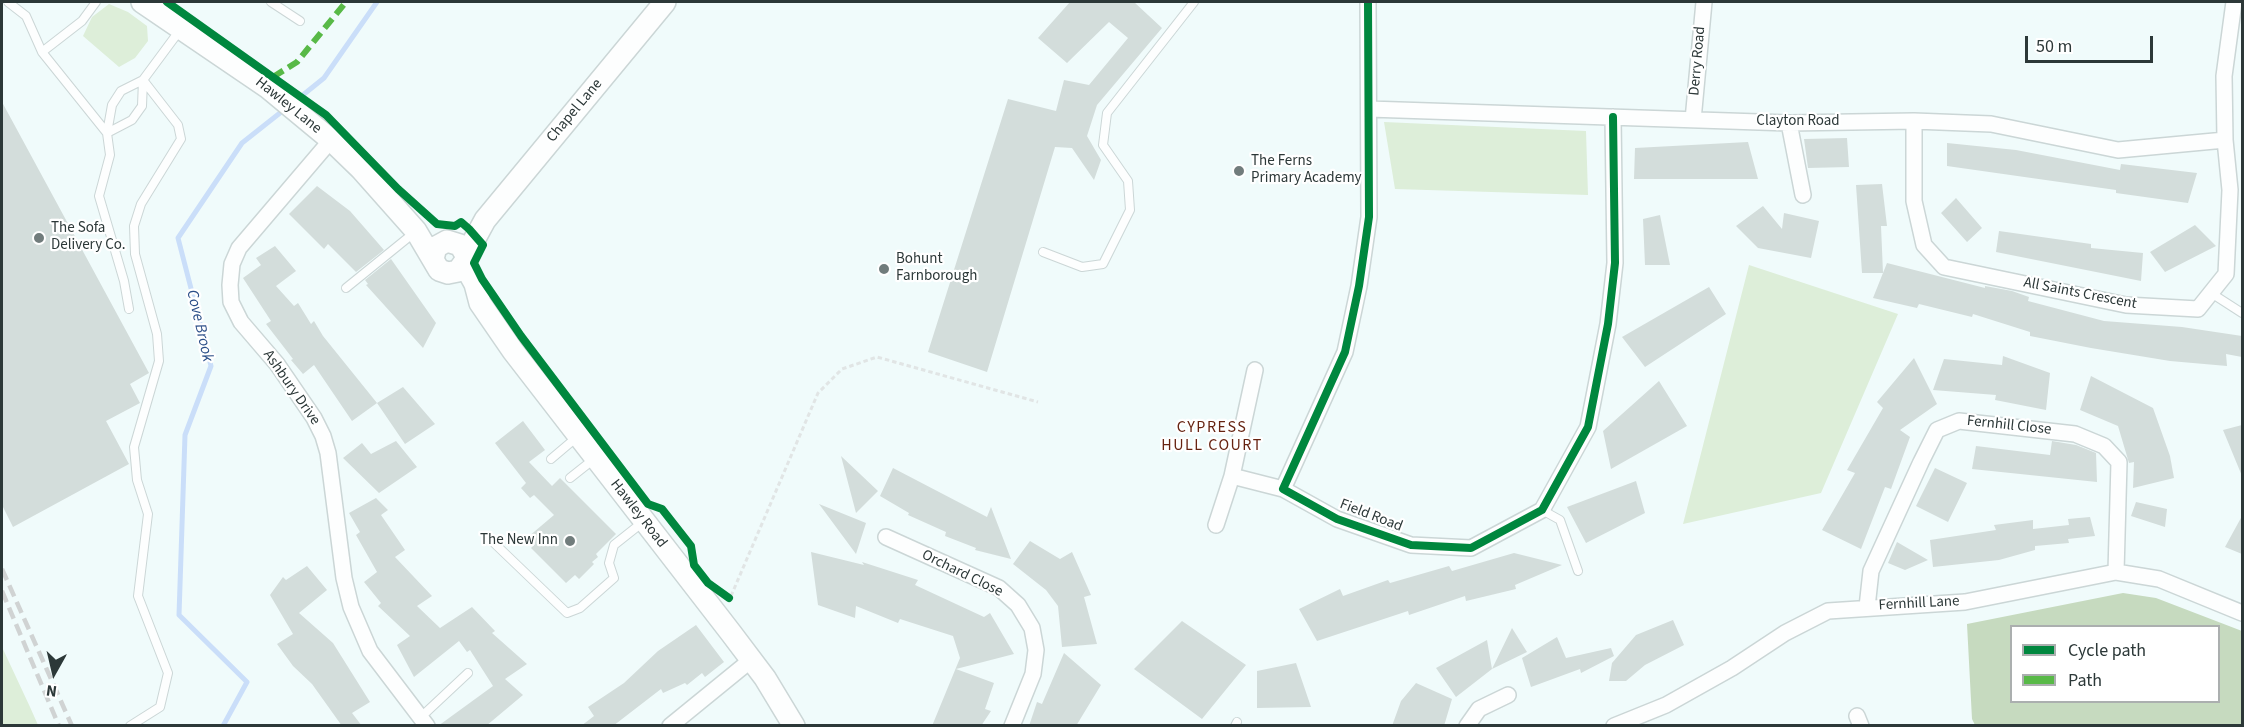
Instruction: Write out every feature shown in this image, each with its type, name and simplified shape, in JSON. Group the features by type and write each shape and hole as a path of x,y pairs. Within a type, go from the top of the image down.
{"main road":[{"name":"Chapel Lane","path":"451,256 485,220 665,2"},
{"name":"Hawley Lane","path":"147,3 267,87 331,140 361,169 416,231 451,256 463,292 480,303"},
{"name":"Hawley Road","path":"480,303 578,436 751,660 794,726"}],"street":[{"path":"1283,489 1345,352 1359,286 1369,217 1368,2"},
{"name":"Derry Road","path":"1693,120 1704,2"},
{"name":"All Saints Crescent","path":"1914,121 1914,201 1924,245 1944,267 2126,305 2198,309 2226,274 2230,190 2225,140 2224,76 2234,2"},
{"name":"Clayton Road","path":"1369,109 1789,123 1914,121 1991,124 2118,150 2225,140"},
{"path":"1542,510 1588,427 1608,324 1615,263 1612,117"},
{"path":"1789,123 1803,195"},
{"name":"Ashbury Drive","path":"331,140 239,248 232,264 231,302 241,322 282,372 314,418 323,436 328,453 344,578 351,607 370,651 424,721"},
{"path":"1216,525 1232,476 1255,370"},
{"name":"Fernhill Close","path":"1868,607 1871,571 1921,462 1937,430 1959,421 2074,434 2104,446 2119,462 2116,572"},
{"name":"Field Road","path":"1232,476 1283,489 1337,519 1411,545 1471,548 1542,510"},
{"name":"Orchard Close","path":"886,537 999,588 1018,605 1032,628 1036,650 1033,674 1012,726"},
{"name":"Fernhill Lane","path":"1614,726 1666,705 1732,668 1785,633 1828,611 1965,602 2116,572 2159,579 2242,613"},
{"path":"670,726 751,660"},
{"path":"1467,726 1479,709 1508,695"}],"lane":[{"path":"8,2 26,16 42,52 107,133"},
{"path":"42,52 82,21 96,2"},
{"path":"271,2 300,21"},
{"path":"1043,252 1082,267 1103,264 1130,210 1128,181 1102,145 1107,113 1194,2"},
{"path":"129,309 124,281 99,196 110,155 107,133 112,105 121,91 143,80 181,28"},
{"path":"107,133 132,120 142,106 143,80"},
{"path":"130,726 160,707 168,673 138,596 148,514 137,480 134,447 159,361 157,334 135,254 134,226 141,204 181,139 178,125 143,80"},
{"path":"346,288 403,244 416,231"},
{"path":"2211,292 2242,313"},
{"path":"551,459 578,436"},
{"path":"570,478 595,458"},
{"path":"1542,510 1560,520 1578,571"},
{"path":"493,542 567,613 580,608 614,578 609,563 614,545 644,521"},
{"path":"424,721 468,673"}],"path":[{"path":"731,596 818,393 842,369 877,357 1038,402"}],"green space":[{"path":"109,4 128,12 147,26 148,41 135,58 119,67 83,36 92,17"},
{"path":"1384,122 1586,131 1588,195 1395,189"},
{"path":"1749,265 1898,314 1821,493 1683,524"},
{"path":"2123,593 2156,598 2242,631 2242,725 1975,725 1972,719 1967,624"},
{"path":"2,647 30,707 38,725 2,725"}],"building":[{"path":"1070,2 1134,2 1162,28 1097,105 1087,136 1101,160 1094,180 1072,148 1055,147 987,372 928,352 1008,99 1056,111 1064,80 1089,85 1128,38 1109,22 1067,63 1038,38"},
{"name":"The Sofa Delivery Co.","path":"2,102 149,373 130,384 140,403 106,421 129,464 13,527 2,505"},
{"path":"1847,138 1849,167 1808,168 1804,139"},
{"path":"1748,142 1758,179 1634,179 1635,148"},
{"path":"1947,143 2016,150 2120,170 2121,164 2197,173 2188,203 2116,193 2116,190 1947,166"},
{"path":"1882,184 1887,226 1881,226 1883,273 1862,273 1856,185"},
{"path":"317,186 350,211 384,250 356,272 328,244 324,249 289,214"},
{"path":"1956,198 1982,228 1967,242 1941,213"},
{"path":"1763,206 1782,229 1784,213 1819,221 1811,258 1758,248 1736,226"},
{"path":"1660,215 1670,265 1645,265 1643,219"},
{"path":"2195,225 2216,246 2165,272 2150,252"},
{"path":"1999,231 2091,244 2091,248 2143,253 2141,281 1996,252"},
{"path":"275,246 296,271 276,286 294,306 298,303 311,324 314,321 323,336 377,403 352,421 314,365 303,374 291,360 293,359 266,324 271,321 243,278 261,265 256,258"},
{"path":"391,259 436,323 423,348 366,285 368,284 365,280"},
{"path":"1887,263 1985,288 1985,286 2012,291 2029,297 2028,301 2104,321 2182,327 2242,336 2242,357 2226,354 2227,366 2170,361 2030,336 2030,332 1973,314 1972,317 1919,304 1917,308 1873,298"},
{"path":"1709,287 1726,314 1645,367 1622,337"},
{"path":"2003,356 2050,373 2046,410 1995,400 1996,395 1933,390 1944,359 2002,365"},
{"path":"1914,358 1937,404 1900,430 1910,437 1891,489 1885,487 1861,549 1822,530 1855,473 1847,470 1883,408 1877,402"},
{"path":"2091,376 2153,408 2170,456 2174,478 2133,488 2134,462 2129,463 2118,426 2080,410"},
{"path":"1659,381 1687,426 1611,469 1603,431"},
{"path":"403,387 435,424 405,444 377,403"},
{"name":"The New Inn","path":"523,421 545,450 529,462 552,486 560,478 616,534 596,554 598,557 592,562 594,564 579,579 575,575 566,583 531,548 535,544 528,537 554,515 534,495 530,498 521,488 526,483 495,443"},
{"path":"2242,425 2242,476 2223,430"},
{"path":"396,441 417,467 379,493 343,458 362,443 371,454"},
{"path":"2052,441 2076,445 2096,453 2097,482 1972,469 1976,446 2050,455"},
{"path":"841,456 878,491 856,513"},
{"path":"893,468 987,517 991,507 1011,559 975,550 976,548 945,536 946,532 908,515 909,513 880,496"},
{"path":"1935,468 1967,483 1948,522 1916,506"},
{"path":"1636,481 1645,513 1586,543 1567,507"},
{"path":"376,498 388,510 381,515 405,550 395,557 432,596 417,606 440,628 472,607 495,631 492,633 527,664 505,679 523,695 486,726 438,726 493,686 470,650 467,652 459,641 414,677 397,645 410,636 378,606 381,603 364,582 377,572 356,535 360,532 349,513"},
{"path":"2136,502 2167,509 2165,527 2131,516"},
{"path":"819,504 866,523 856,554"},
{"path":"2242,516 2242,554 2225,547"},
{"path":"2090,517 2095,536 2068,539 2069,543 2035,546 2035,550 1999,560 1933,567 1930,540 1996,530 1994,525 2033,520 2033,529 2069,525 2068,519"},
{"path":"1030,541 1060,559 1072,552 1091,595 1084,597 1097,644 1062,647 1058,606 1046,590 1013,564"},
{"path":"1897,542 1928,560 1905,570 1888,563"},
{"path":"811,552 864,565 862,562 918,580 915,585 984,617 990,613 1014,654 956,669 994,683 985,709 991,711 981,726 932,726 960,658 953,636 900,619 898,623 856,606 855,618 818,605"},
{"path":"1514,553 1562,565 1515,585 1516,589 1466,601 1465,596 1409,615 1408,611 1317,641 1299,609 1340,589 1343,596 1388,580 1390,583 1449,566 1452,571"},
{"path":"307,566 327,590 299,613 333,643 370,702 352,713 362,726 342,726 312,684 293,666 277,644 293,634 270,595 283,577 286,580"},
{"path":"1673,620 1684,645 1645,665 1626,681 1609,681 1612,663 1636,635"},
{"path":"1182,621 1246,665 1202,719 1134,669"},
{"path":"696,625 724,662 705,677 702,673 687,685 685,683 663,693 661,689 613,726 581,726 594,716 588,707 624,683 658,651"},
{"path":"1512,628 1527,652 1492,669"},
{"path":"1557,637 1566,658 1611,648 1614,656 1581,673 1580,669 1531,687 1522,658"},
{"path":"1487,640 1492,669 1456,697 1436,668"},
{"path":"1064,653 1101,685 1076,726 1029,726 1037,702 1042,704"},
{"path":"1296,663 1311,707 1257,708 1257,671"},
{"path":"1416,683 1452,699 1444,726 1392,726 1401,701"}],"waterway":[{"name":"Cove Brook","path":"293,103 324,78 377,2"},
{"name":"Cove Brook","path":"223,726 247,682 179,615 185,435 211,366 178,238 242,143 285,109"}],"railway":[{"path":"2,569 72,726"},
{"path":"2,591 59,726"}],"marked path":[{"path":"273,77 297,62 346,2"}],"cycle path":[{"path":"167,2 326,115 398,189 437,224 455,226 461,222 469,229 483,245 474,263 482,279 521,336 648,504 662,509 691,546 694,565 708,583 729,598"},
{"path":"1368,2 1369,217 1359,286 1345,352 1283,489 1337,519 1411,545 1471,548 1542,510 1588,427 1608,324 1615,263 1613,117"}],"place":[{"name":"The Ferns Primary Academy","path":"1239,171"},
{"name":"The Sofa Delivery Co.","path":"39,238"},
{"name":"Bohunt Farnborough","path":"884,269"},
{"name":"The New Inn","path":"570,541"}],"district":[{"name":"CYPRESS HULL COURT","path":"1212,437"}]}
